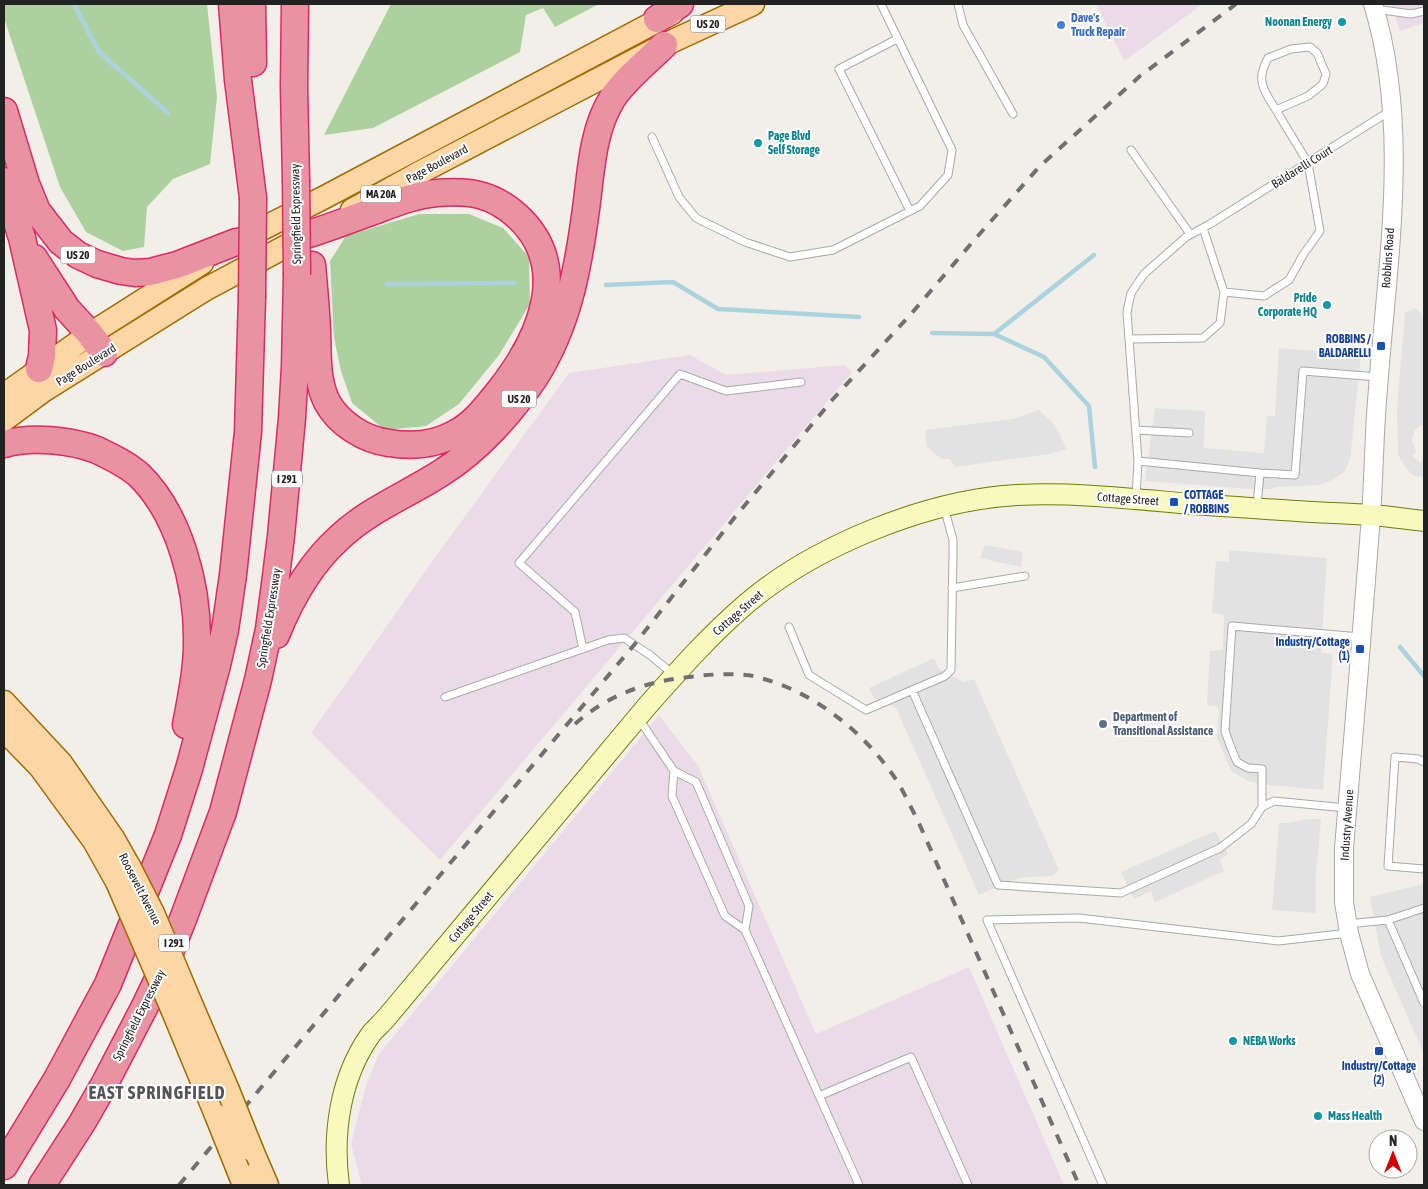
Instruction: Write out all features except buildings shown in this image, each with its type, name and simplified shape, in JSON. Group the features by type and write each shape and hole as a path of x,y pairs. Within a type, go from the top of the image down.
{"highway":[{"path":"232,4 238,80 253,198"},
{"path":"4,1166 57,1079 108,984 168,835 189,768 217,666 229,603 240,521 248,432 253,198 252,4"},
{"name":"Springfield Expressway","path":"42,1185 105,1083 167,960 223,812 258,680 269,629 281,536 305,270 301,177 294,87 295,4"},
{"path":"657,19 680,4"},
{"name":"US 20","path":"258,680 281,623 295,595 310,571 335,542 365,517 442,473 458,461 516,403 536,374 559,330 572,293 582,242 591,169 601,122 612,98 664,45"},
{"name":"US 20","path":"4,111 26,184 37,211 61,242 78,255 97,264 121,271 135,273 150,272 177,265 236,242"},
{"path":"4,181 22,238 43,330 42,356 39,369"},
{"path":"305,270 315,298 318,367 321,386 328,403 340,419 361,434 381,442 410,446 431,443 456,434 469,425 491,401 520,362 537,328 546,300 546,264 537,241 522,220 510,209 479,194 463,192 436,193 406,199 306,236"},
{"path":"22,238 60,300 97,343"},
{"path":"4,444 18,441 69,442 87,446 106,454 143,480 161,502 175,532 192,582 198,642 168,835"}],"main road":[{"name":"Page Boulevard","path":"4,420 44,391 97,343 236,242 323,198 657,19 691,4"},
{"name":"Page Boulevard","path":"4,394 39,369 97,343 206,289 417,174 664,45 753,4"},
{"name":"Cottage Street","path":"339,1185 336,1167 336,1138 340,1110 352,1070 362,1047 372,1033 638,718 718,629 747,603 784,576 826,550 918,513 970,501 1017,495 1066,496 1371,515 1424,521"},
{"name":"Roosevelt Avenue","path":"4,702 61,763 113,838 124,875"},
{"name":"Roosevelt Avenue","path":"4,730 40,767 94,841 124,875 153,913 216,1115 241,1177"},
{"name":"Roosevelt Avenue","path":"182,1007 228,1090 267,1185"}],"street":[{"name":"Robbins Road","path":"1371,515 1378,377 1393,188 1394,146 1393,110 1385,52 1374,6"},
{"name":"Industry Avenue","path":"1371,515 1347,808 1344,902 1348,928 1362,980 1424,1120"}],"lane":[{"path":"652,137 679,197 696,218 745,242 790,257 833,250 920,206 948,175 952,150 881,4"},
{"path":"958,4 963,25 1013,114"},
{"path":"1374,6 1411,14 1424,11"},
{"path":"898,39 839,69 910,211"},
{"path":"1224,292 1264,296 1289,280 1303,255 1320,231 1308,163 1276,110 1262,86 1262,72 1268,58 1291,49 1310,47 1318,53 1326,74 1323,84 1308,96 1276,110"},
{"name":"Baldarelli Court","path":"1136,500 1138,461 1127,312 1131,293 1144,274 1190,234 1210,224 1393,110"},
{"path":"1132,150 1190,234"},
{"path":"1129,339 1203,338 1220,323 1224,292 1203,228"},
{"path":"1138,461 1295,476 1303,371 1378,377"},
{"path":"583,649 575,612 519,563 680,374 726,391 801,382"},
{"path":"1136,430 1189,433"},
{"path":"1257,508 1260,473"},
{"path":"789,627 809,675 866,710 946,676 951,670 953,540 944,507"},
{"path":"952,588 1025,576"},
{"path":"1262,807 1262,769 1248,768 1237,762 1225,731 1232,626 1361,637"},
{"path":"445,697 608,640 624,638 675,675"},
{"path":"912,690 998,884 1121,893 1220,848 1251,824 1262,807 1274,801 1347,808"},
{"path":"638,718 674,771 696,782 749,906 745,930"},
{"path":"1424,762 1418,759 1395,757 1388,866 1424,869"},
{"path":"674,771 672,796 725,916 745,930 859,1185"},
{"path":"1103,1185 987,920 1079,918 1278,940 1388,920 1424,908"},
{"path":"1388,920 1424,1003"},
{"path":"820,1096 911,1057 968,1185"}],"shaded area":[{"path":"1096,4 1203,4 1124,61"},
{"path":"1391,4 1424,4 1424,23 1400,31"},
{"path":"1415,308 1422,314 1424,328 1424,424 1414,432 1412,441 1416,451 1412,456 1420,463 1424,459 1424,477 1414,476 1398,455 1397,408 1405,313"},
{"path":"1279,348 1361,355 1350,460 1344,472 1320,485 1275,487 1272,489 1145,481 1155,408 1205,411 1204,448 1264,453 1267,416 1275,416"},
{"path":"690,355 726,375 844,365 852,372 440,860 311,733 569,373"},
{"path":"1039,410 1055,425 1067,449 1049,454 956,467 949,459 941,459 927,447 925,430 1013,419"},
{"path":"985,545 1023,552 1021,567 980,558"},
{"path":"1229,550 1327,558 1321,652 1333,654 1323,790 1248,781 1231,771 1217,738 1219,709 1217,706 1207,705 1210,651 1223,650 1224,615 1212,613 1216,561 1229,562"},
{"path":"934,658 939,669 964,682 974,679 1059,870 1052,876 1019,878 979,895 896,708 874,698 869,688"},
{"path":"659,715 698,766 816,1034 969,967 1064,1185 362,1185 351,1144 366,1085 379,1054"},
{"path":"1321,819 1316,876 1316,913 1272,910 1279,823"},
{"path":"1215,831 1228,854 1220,860 1224,871 1155,902 1151,891 1134,899 1121,872"},
{"path":"1424,884 1424,1054 1381,956 1370,897"}],"green space":[{"path":"4,4 207,4 217,97 210,164 173,179 147,207 144,247 123,251 86,232 60,187 4,18"},
{"path":"391,4 599,4 555,27 543,8 526,15 520,52 373,128 324,135"},
{"path":"419,214 469,214 503,228 529,257 530,304 499,355 459,404 426,426 385,430 352,403 341,371 334,338 330,261 346,236"}],"waterway":[{"path":"74,4 99,52 168,113"},
{"path":"994,334 1094,255"},
{"path":"606,285 673,282 718,309 859,317"},
{"path":"387,284 514,283"},
{"path":"932,333 994,334 1044,357 1089,406 1095,467"},
{"path":"1400,647 1424,676"}],"railway":[{"path":"179,1185 634,645 735,517 833,399 911,314 1040,166 1140,76 1236,4"},
{"path":"575,724 611,699 638,688 666,680 738,674 764,679 803,695 839,718 856,732 885,764 897,781 918,821 1079,1185"}],"place":[{"name":"Noonan Energy","path":"1342,22"},
{"name":"Dave's Truck Repair","path":"1061,25"},
{"name":"Page Blvd Self Storage","path":"758,143"},
{"name":"Pride Corporate HQ","path":"1327,305"},
{"name":"ROBBINS / BALDARELLI","path":"1381,346"},
{"name":"COTTAGE / ROBBINS","path":"1174,502"},
{"name":"Industry/Cottage (1)","path":"1360,649"},
{"name":"Department of Transitional Assistance","path":"1103,724"},
{"name":"NEBA Works","path":"1233,1041"},
{"name":"Industry/Cottage (2)","path":"1379,1051"},
{"name":"Mass Health","path":"1318,1116"}],"district":[{"name":"EAST SPRINGFIELD","path":"157,1092"}]}
